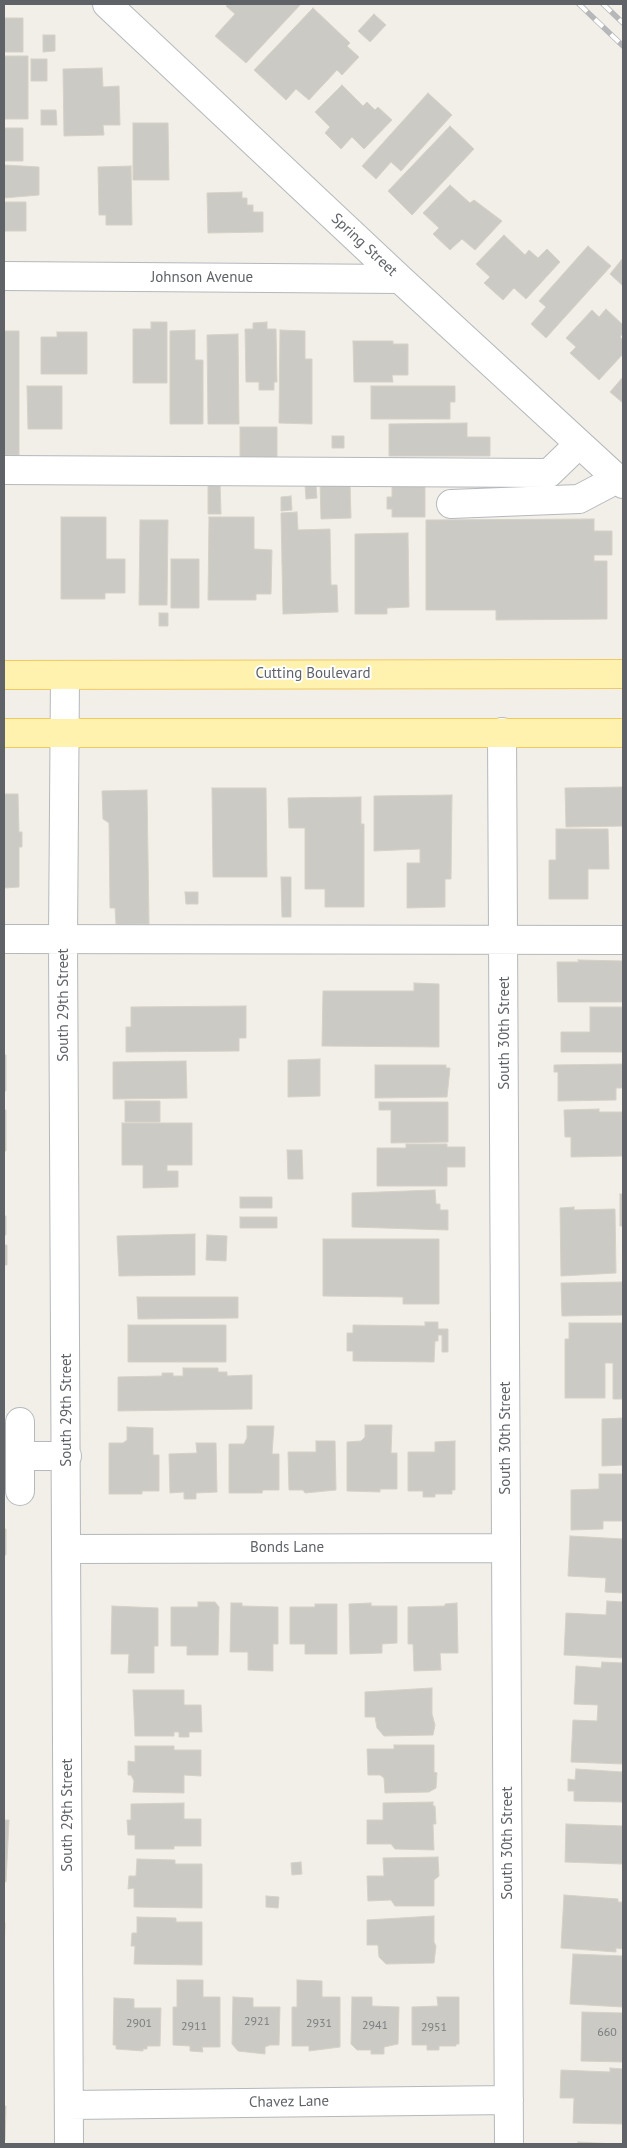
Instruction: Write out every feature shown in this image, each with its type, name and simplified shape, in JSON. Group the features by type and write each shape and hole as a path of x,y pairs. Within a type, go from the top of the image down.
{"main road":[{"name":"Cutting Boulevard","path":"4,675 623,674"},
{"path":"4,733 623,733"}],"street":[{"name":"Spring Street","path":"107,4 400,279 620,481"},
{"name":"Johnson Avenue","path":"4,276 400,279"},
{"path":"4,470 549,473 579,444"},
{"path":"451,504 579,500 620,481"},
{"name":"South 29th Street","path":"65,675 63,939 69,2144"},
{"name":"South 30th Street","path":"502,732 509,2144"},
{"path":"4,939 623,940"},
{"path":"20,1422 20,1492"},
{"path":"20,1456 67,1456"},
{"name":"Bonds Lane","path":"67,1549 506,1548"},
{"name":"Chavez Lane","path":"69,2105 510,2100"}],"building":[{"path":"229,4 301,4 246,63 215,36 235,14 226,6"},
{"path":"313,8 350,43 347,46 359,57 342,75 337,70 309,100 296,89 286,100 254,70"},
{"path":"374,14 386,25 370,42 358,31"},
{"path":"4,18 23,18 23,52 4,52"},
{"path":"43,35 55,35 55,51 43,52"},
{"path":"4,56 28,56 28,119 4,119"},
{"path":"31,59 47,59 47,81 31,81"},
{"path":"102,68 103,87 119,86 120,125 103,125 104,135 64,136 63,69"},
{"path":"342,85 363,106 367,102 375,110 378,107 392,120 364,149 352,137 341,149 325,133 330,127 315,112"},
{"path":"428,93 452,115 401,171 391,162 376,179 362,166"},
{"path":"41,110 56,110 57,125 41,125"},
{"path":"133,123 168,123 169,180 133,180"},
{"path":"450,126 474,149 412,215 388,191"},
{"path":"4,128 23,128 23,161 4,161"},
{"path":"4,165 39,167 39,195 4,198"},
{"path":"131,166 132,225 106,225 106,215 99,215 98,167"},
{"path":"450,185 470,203 474,200 502,221 475,250 462,239 450,250 433,234 439,228 423,213"},
{"path":"242,192 242,198 247,198 247,205 253,205 253,212 263,212 263,232 208,233 207,193"},
{"path":"4,202 26,202 26,231 4,231"},
{"path":"504,235 525,255 529,250 538,258 547,249 560,262 526,299 514,288 503,300 484,283 490,277 476,264"},
{"path":"588,246 611,266 546,338 531,324 546,307 539,301"},
{"path":"623,258 623,286 610,274"},
{"path":"606,309 623,325 623,333 620,337 623,340 623,354 599,380 570,353 576,347 566,338 592,310 599,317"},
{"path":"151,322 167,322 167,383 133,383 133,329 151,329"},
{"path":"267,322 267,329 276,329 277,382 274,382 274,390 259,390 259,382 246,382 245,329 253,329 253,323"},
{"path":"195,330 195,360 203,360 203,424 170,424 170,331"},
{"path":"280,330 305,331 305,359 312,359 312,424 279,423"},
{"path":"4,331 19,331 19,455 4,455"},
{"path":"57,332 87,332 87,374 41,374 41,337 57,337"},
{"path":"238,334 239,424 208,424 207,335"},
{"path":"353,341 393,341 393,344 408,344 408,375 392,375 393,382 354,382"},
{"path":"623,377 623,403 610,392"},
{"path":"27,386 62,386 62,429 28,429"},
{"path":"371,386 455,386 455,402 450,402 450,419 371,419"},
{"path":"467,423 467,437 490,437 490,456 389,456 389,424"},
{"path":"240,427 277,427 277,457 240,457"},
{"path":"332,436 344,436 344,448 332,448"},
{"path":"425,481 425,517 392,517 392,509 387,509 387,497 392,497 392,482"},
{"path":"220,482 221,514 208,514 208,483"},
{"path":"350,482 351,518 321,519 320,483"},
{"path":"305,485 316,485 317,498 306,499"},
{"path":"291,496 292,510 281,511 281,497"},
{"path":"297,512 298,530 330,529 331,585 337,585 338,612 283,614 281,513"},
{"path":"61,517 106,517 106,559 125,559 125,593 105,593 105,599 61,599"},
{"path":"209,517 254,517 254,549 272,550 271,594 256,594 256,600 208,600"},
{"path":"594,519 594,531 612,531 612,555 594,555 594,561 607,561 607,619 496,620 496,610 426,610 426,520"},
{"path":"140,520 168,520 167,605 139,605"},
{"path":"408,533 409,607 387,608 387,614 355,614 355,534"},
{"path":"171,559 199,559 199,608 171,608"},
{"path":"159,613 168,613 168,626 159,626"},
{"path":"623,787 623,826 566,827 565,788"},
{"path":"212,788 266,788 267,877 213,877"},
{"path":"147,790 149,924 116,924 115,908 110,908 109,823 103,819 102,791"},
{"path":"4,794 18,794 19,832 22,832 22,847 19,847 19,887 4,888"},
{"path":"452,795 451,879 445,879 445,907 407,908 407,863 420,863 420,849 374,851 374,796"},
{"path":"361,797 361,824 364,824 364,907 325,907 325,889 305,889 305,828 289,828 288,798"},
{"path":"556,829 608,829 609,869 588,869 588,899 549,899 549,860 556,860"},
{"path":"281,877 291,877 291,917 282,917"},
{"path":"185,892 198,892 198,904 186,904"},
{"path":"578,960 623,961 623,1002 558,1002 557,962 579,962"},
{"path":"414,983 439,984 439,1047 322,1046 323,991 414,991"},
{"path":"246,1006 246,1038 239,1038 239,1051 126,1052 126,1027 131,1027 131,1007"},
{"path":"590,1007 623,1007 623,1052 561,1052 561,1032 590,1032"},
{"path":"4,1055 6,1055 6,1091 4,1091"},
{"path":"320,1059 320,1096 288,1097 288,1060"},
{"path":"186,1061 187,1098 113,1099 113,1062"},
{"path":"623,1064 623,1088 616,1088 616,1100 558,1101 558,1072 554,1072 554,1065"},
{"path":"375,1065 446,1065 446,1068 450,1068 447,1097 375,1098"},
{"path":"125,1101 160,1101 160,1122 125,1122"},
{"path":"379,1102 448,1102 448,1142 391,1143 391,1110 379,1110"},
{"path":"599,1109 599,1112 623,1112 623,1156 571,1157 571,1137 565,1137 564,1110"},
{"path":"4,1110 6,1110 6,1151 4,1151"},
{"path":"122,1123 192,1123 192,1165 167,1165 167,1171 178,1171 178,1187 143,1188 143,1165 122,1165"},
{"path":"406,1144 447,1144 447,1147 465,1147 465,1167 447,1167 447,1186 377,1186 377,1148 406,1148"},
{"path":"287,1150 302,1150 303,1179 288,1179"},
{"path":"435,1190 436,1204 440,1204 440,1210 448,1210 448,1230 352,1227 352,1193"},
{"path":"620,1194 623,1194 623,1226 620,1226"},
{"path":"240,1197 272,1197 272,1208 240,1208"},
{"path":"574,1207 574,1210 615,1209 616,1273 561,1276 560,1208"},
{"path":"4,1216 6,1216 6,1235 4,1235"},
{"path":"240,1217 277,1217 277,1228 240,1228"},
{"path":"195,1234 195,1275 119,1276 117,1236"},
{"path":"207,1235 227,1236 226,1261 206,1260"},
{"path":"323,1239 439,1239 439,1304 403,1304 403,1297 323,1296"},
{"path":"4,1245 7,1245 7,1265 4,1265"},
{"path":"623,1282 623,1315 562,1316 561,1283"},
{"path":"137,1297 238,1297 238,1318 138,1319"},
{"path":"425,1322 438,1322 438,1329 448,1329 448,1352 442,1352 442,1335 438,1335 438,1341 435,1341 434,1362 353,1361 353,1351 347,1351 347,1333 353,1333 353,1325 425,1326"},
{"path":"569,1323 623,1323 623,1399 613,1399 613,1363 605,1363 605,1398 565,1398 565,1339 569,1339"},
{"path":"128,1325 226,1325 226,1362 128,1362"},
{"path":"183,1368 218,1368 218,1372 227,1372 227,1376 252,1375 252,1409 118,1411 118,1377 162,1376 162,1373 173,1373 173,1376 183,1376"},
{"path":"623,1418 623,1465 602,1466 602,1419"},
{"path":"365,1425 392,1425 391,1453 397,1453 397,1489 380,1489 380,1492 347,1491 347,1442 361,1441 365,1437"},
{"path":"247,1426 274,1426 272,1454 279,1454 279,1490 263,1490 262,1493 229,1493 229,1444 244,1444 247,1438"},
{"path":"127,1427 153,1428 153,1455 159,1455 159,1491 142,1491 142,1494 109,1494 109,1443 123,1443 127,1440"},
{"path":"316,1441 335,1441 336,1490 305,1493 303,1490 289,1490 288,1452 316,1452"},
{"path":"455,1441 455,1490 452,1490 452,1494 435,1494 435,1497 423,1497 423,1491 408,1491 408,1452 435,1452 435,1442"},
{"path":"196,1443 216,1443 217,1492 196,1493 196,1499 184,1499 184,1492 170,1493 169,1454 197,1453"},
{"path":"599,1474 623,1474 623,1521 603,1521 603,1529 571,1530 571,1490 599,1489"},
{"path":"4,1529 6,1529 6,1555 4,1555"},
{"path":"570,1536 623,1539 623,1593 605,1592 606,1578 568,1576"},
{"path":"607,1601 623,1602 623,1658 564,1655 566,1613 606,1615"},
{"path":"198,1602 215,1602 219,1607 218,1655 187,1655 187,1646 171,1646 171,1607 198,1607"},
{"path":"231,1603 242,1603 242,1606 278,1607 278,1644 273,1644 273,1671 248,1670 248,1652 230,1652"},
{"path":"371,1603 371,1606 397,1606 397,1643 382,1644 382,1653 350,1654 349,1604"},
{"path":"457,1603 458,1653 440,1653 441,1670 414,1671 413,1644 408,1644 408,1607 445,1606 445,1604"},
{"path":"315,1604 337,1604 337,1654 305,1654 305,1644 290,1644 290,1607 315,1607"},
{"path":"112,1606 158,1608 158,1646 154,1646 154,1673 128,1673 129,1654 111,1654"},
{"path":"602,1662 623,1663 623,1764 571,1762 573,1720 597,1721 598,1705 574,1704 576,1666 601,1668"},
{"path":"432,1688 432,1714 435,1725 433,1735 384,1736 377,1728 375,1717 365,1717 365,1692"},
{"path":"133,1690 184,1690 184,1705 201,1705 202,1732 189,1732 189,1737 179,1737 179,1732 174,1732 174,1736 135,1736"},
{"path":"394,1745 434,1745 434,1772 437,1773 436,1788 429,1792 385,1793 384,1778 380,1775 368,1775 367,1749 394,1749"},
{"path":"135,1746 174,1746 174,1750 201,1750 201,1776 184,1775 184,1793 133,1792 134,1781 131,1775 128,1775 128,1761 135,1762"},
{"path":"576,1769 623,1772 623,1802 574,1801 574,1791 568,1791 568,1779 575,1780"},
{"path":"433,1802 436,1824 433,1824 434,1850 395,1849 391,1844 367,1844 367,1820 383,1820 383,1803"},
{"path":"184,1803 184,1819 201,1819 201,1846 174,1846 174,1849 135,1849 135,1835 128,1835 127,1820 131,1820 131,1804"},
{"path":"4,1820 9,1820 6,1882 4,1882"},
{"path":"566,1824 623,1826 623,1864 565,1862"},
{"path":"438,1857 439,1876 434,1880 434,1906 395,1906 391,1900 368,1901 367,1876 384,1876 383,1858"},
{"path":"137,1859 175,1860 175,1864 202,1864 202,1908 134,1907 134,1888 128,1889 129,1876 136,1876"},
{"path":"301,1862 302,1874 292,1875 291,1863"},
{"path":"564,1895 618,1899 618,1902 623,1902 623,1949 616,1948 616,1952 561,1948"},
{"path":"266,1896 279,1897 278,1908 266,1907"},
{"path":"434,1916 434,1942 436,1946 434,1963 386,1964 379,1957 378,1945 367,1945 367,1920"},
{"path":"137,1917 176,1918 176,1922 202,1922 202,1965 134,1964 135,1946 131,1946 132,1933 137,1933"},
{"path":"573,1954 623,1956 623,2007 570,2004"},
{"path":"177,1980 203,1980 203,1997 220,1997 220,2047 202,2047 203,2052 190,2051 190,2046 173,2045 173,2007 177,2007"},
{"path":"297,1980 322,1981 322,1997 340,1997 340,2047 309,2051 309,2046 292,2046 292,2007 297,2007"},
{"path":"233,1997 253,1998 253,2007 280,2007 279,2045 265,2047 265,2054 238,2051 232,2044"},
{"path":"352,1997 372,1997 372,2006 399,2007 398,2044 384,2047 384,2054 371,2054 371,2050 357,2050 351,2044"},
{"path":"437,1997 459,1997 459,2044 456,2044 456,2046 439,2046 439,2050 427,2050 427,2045 412,2045 412,2007 438,2006"},
{"path":"114,1998 134,1999 134,2008 161,2008 160,2046 147,2046 147,2049 143,2049 143,2051 116,2049 116,2045 113,2045"},
{"path":"582,2012 623,2013 623,2062 581,2061"},
{"path":"610,2068 623,2069 623,2124 573,2123 574,2098 560,2098 561,2070 610,2072"},
{"path":"4,2106 6,2106 5,2140 4,2140"},
{"path":"578,2142 615,2144 578,2144"}],"railway":[{"path":"579,4 623,46"},
{"path":"603,4 623,23"}]}
